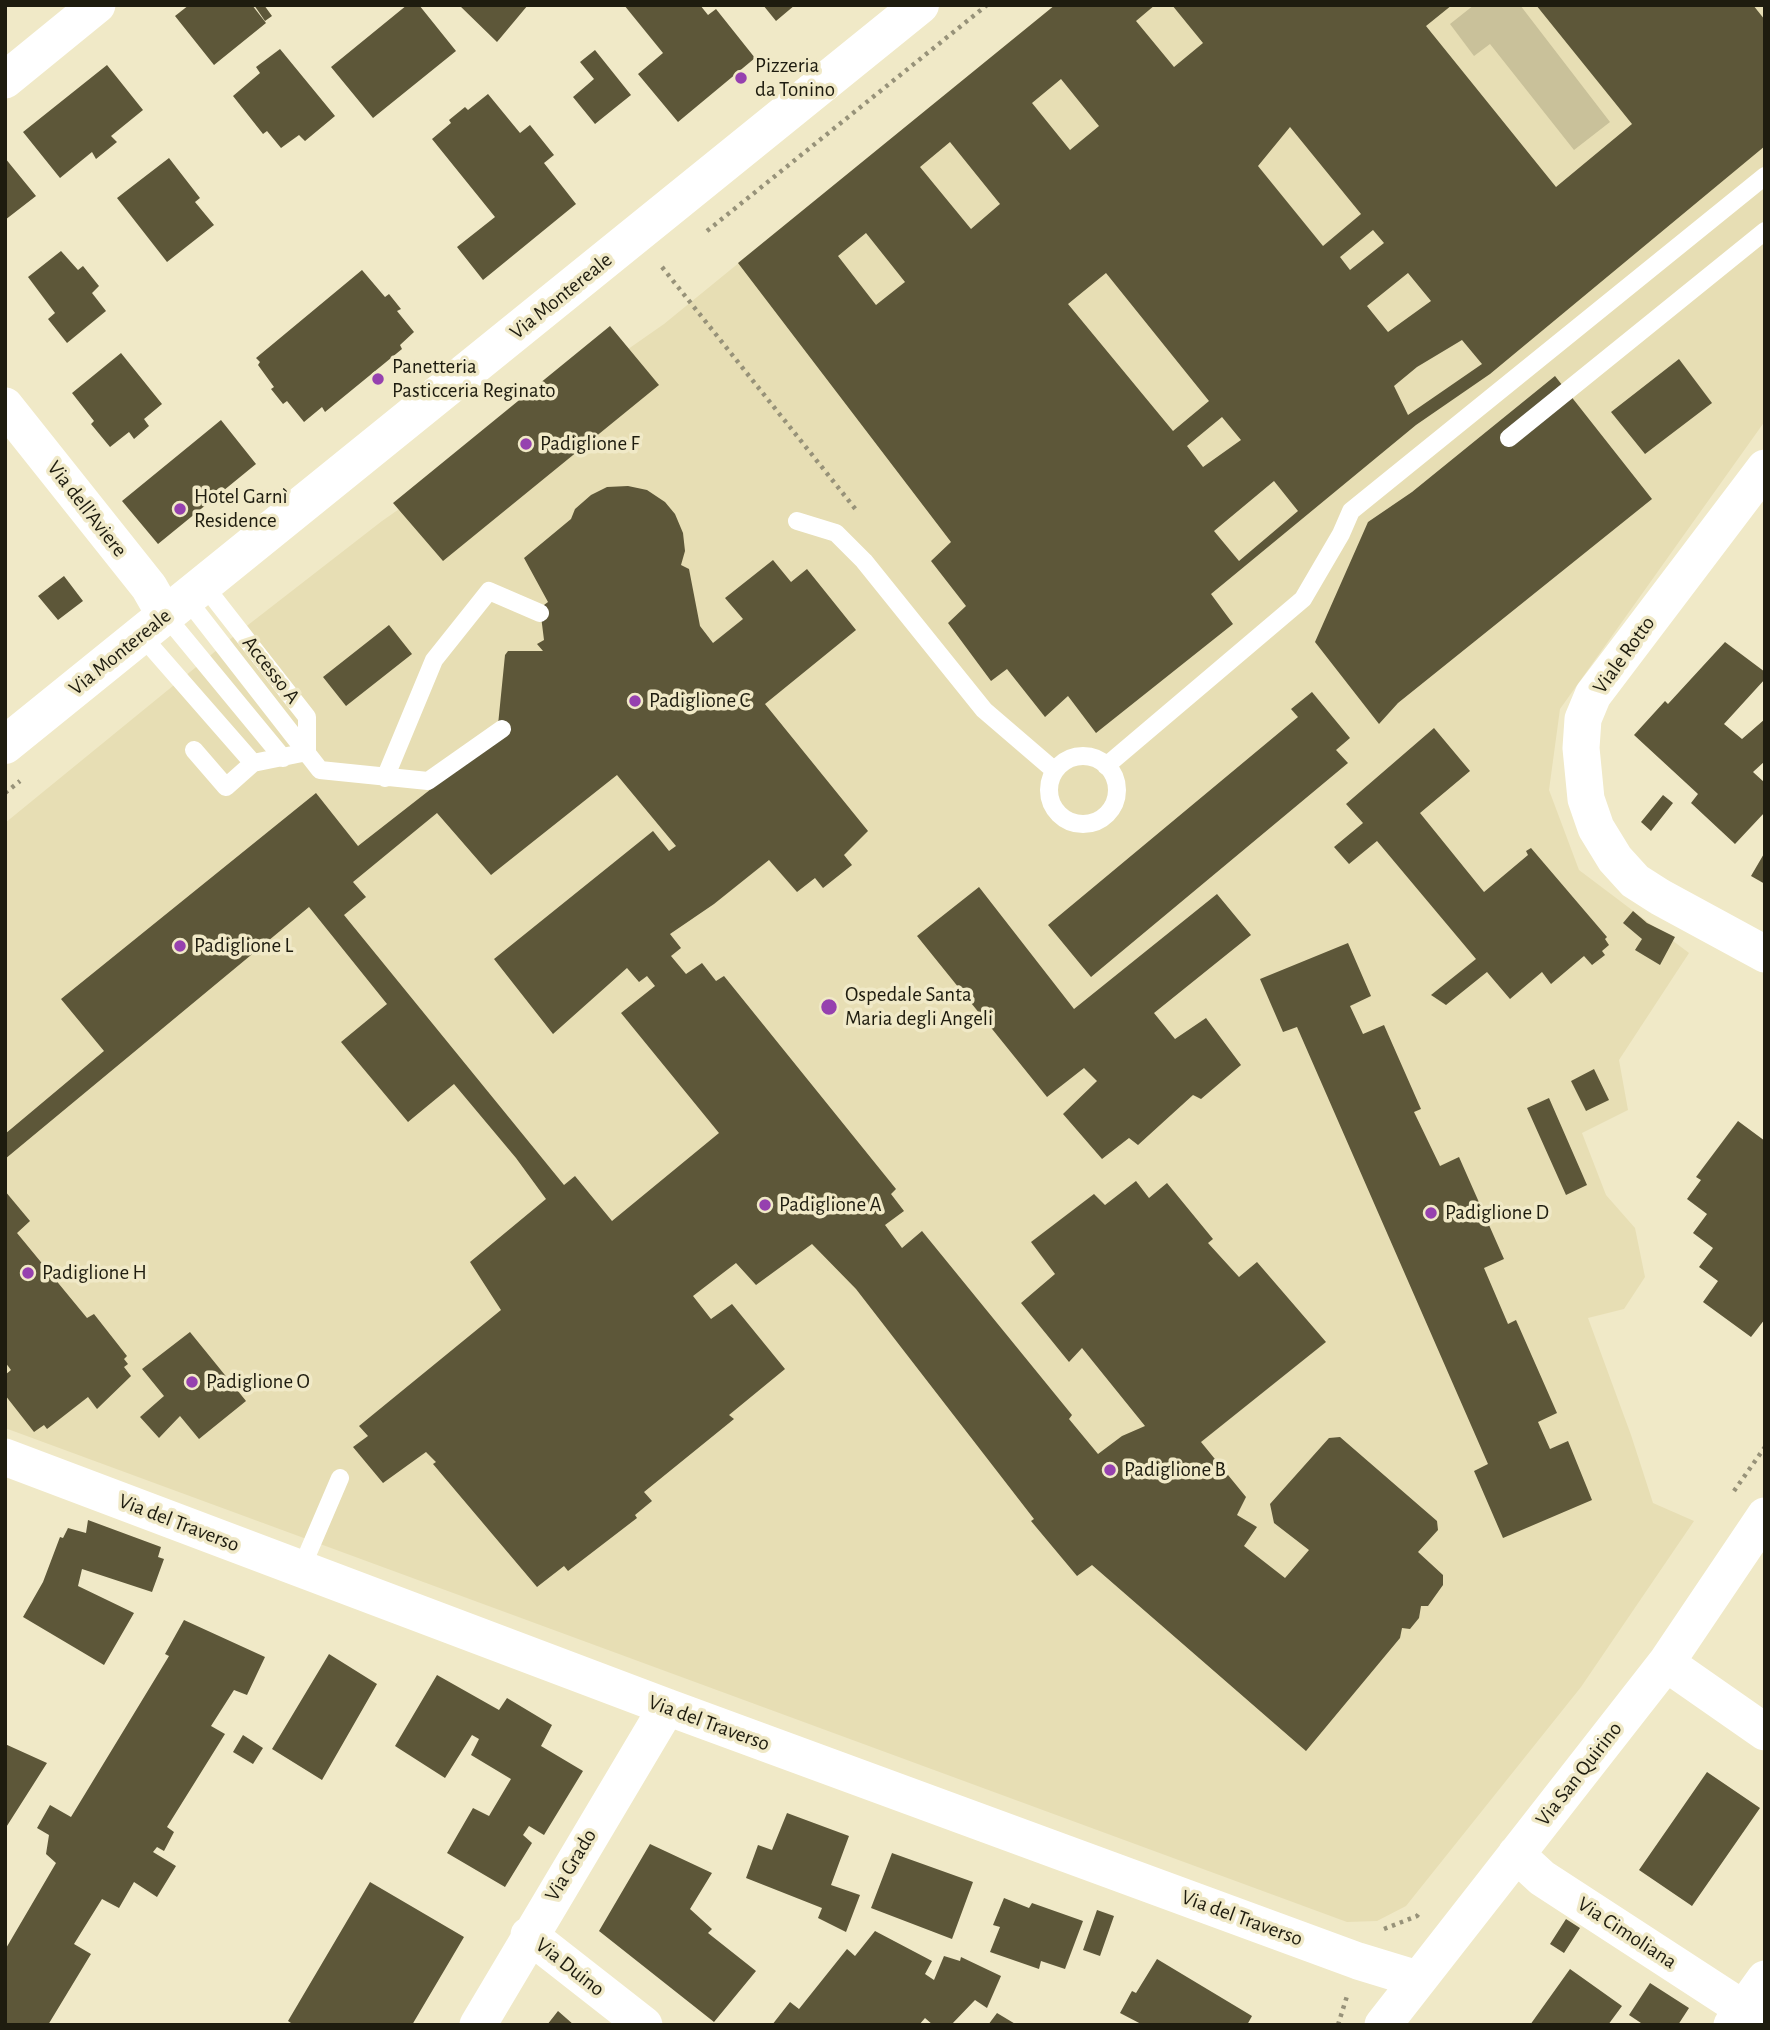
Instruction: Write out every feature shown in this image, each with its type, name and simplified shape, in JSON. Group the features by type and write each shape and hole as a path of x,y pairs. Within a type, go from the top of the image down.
{"main road":[{"name":"Via Montereale","path":"5,745 920,5"}],"street":[{"path":"5,80 97,5"},
{"name":"Via dell'Aviere","path":"5,406 149,587 174,608"},
{"name":"Viale Rotto","path":"1765,468 1593,695 1583,719 1581,748 1586,799 1596,828 1615,859 1635,881 1660,898 1765,954"},
{"name":"Via del Traverso","path":"5,1457 667,1707 1358,1961 1417,1979"},
{"name":"Via San Quirino","path":"1383,2025 1666,1663 1765,1516"},
{"path":"1666,1663 1765,1732"},
{"name":"Via Grado","path":"478,2025 529,1935 667,1707"},
{"name":"Via Cimoliana","path":"1516,1854 1542,1878 1746,2019 1765,1979"},
{"name":"Via Duino","path":"529,1935 644,2025"}],"lane":[{"path":"1106,766 1303,599 1341,534 1351,511 1765,176"},
{"path":"1509,438 1765,231"},
{"path":"797,521 836,533 864,561 984,710 1055,771"},
{"path":"385,778 434,660 489,591 540,613"},
{"path":"174,608 307,752 320,770 428,781 502,729"},
{"path":"174,608 283,758"},
{"path":"174,608 253,763"},
{"path":"194,750 226,787 253,763 307,752"},
{"path":"1074,758 1097,760 1106,766 1116,785 1116,796 1107,814 1088,824 1067,821 1052,805 1049,794 1055,771 1074,758"},
{"path":"301,1569 340,1478"}],"path":[{"path":"662,267 861,517"},
{"path":"1733,1492 1765,1447"},
{"path":"1338,2025 1358,1961 1374,1933 1417,1916 1425,1906"}],"shaded area":[{"name":"Ospedale Santa Maria degli Angeli","path":"1055,5 1765,5 1765,421 1560,709 1549,790 1579,870 1689,953 1619,1060 1628,1110 1582,1133 1606,1195 1635,1228 1645,1277 1624,1309 1588,1318 1653,1503 1694,1521 1581,1687 1406,1906 1377,1921 1347,1922 5,1428 5,823 239,632 382,521 664,324"},
{"path":"1474,5 1520,5 1610,122 1574,150 1490,44 1474,56 1450,24"}],"building":[{"path":"189,5 252,5 266,23 214,65 175,16"},
{"path":"254,5 264,5 272,16 265,21"},
{"path":"407,5 419,5 456,51 373,118 331,67"},
{"path":"459,5 528,5 497,42"},
{"path":"624,5 700,5 708,15 716,9 755,58 678,122 638,74 663,53"},
{"path":"763,5 795,5 776,21"},
{"path":"1055,5 1155,5 1136,21 1174,67 1203,43 1172,5 1452,5 1426,26 1556,187 1632,124 1536,5 1753,5 1765,20 1765,146 1490,374 1416,425 1211,594 1233,624 1096,733 1068,696 1045,717 1007,669 991,681 948,623 966,606 931,561 951,542 738,263","holes":["1061,79 1099,126 1070,150 1032,103","1290,127 1361,214 1323,246 1258,166","950,142 1000,204 971,229 920,167","1373,230 1384,243 1350,270 1340,257","866,233 905,282 876,305 838,256","1106,273 1209,401 1173,431 1068,304","1408,273 1431,301 1388,332 1367,306","1462,340 1482,364 1408,415 1394,386 1417,367","1222,417 1241,440 1203,467 1187,446","1274,481 1298,511 1239,561 1214,531"]},
{"path":"280,49 335,116 305,141 299,135 281,148 267,131 263,134 233,96 260,73 256,67"},
{"path":"595,50 631,95 595,124 573,97 594,79 580,62"},
{"path":"107,65 143,110 111,136 117,142 96,159 92,152 60,178 23,132"},
{"path":"488,94 520,133 530,125 554,155 544,163 576,204 483,280 457,247 495,217 432,139 465,107 468,110"},
{"path":"5,158 36,196 5,220"},
{"path":"169,158 200,198 195,202 214,225 167,262 117,198"},
{"path":"61,251 78,270 83,266 99,286 92,293 106,311 67,343 48,319 55,313 28,277"},
{"path":"362,270 385,297 389,294 401,309 397,311 414,332 400,345 402,349 325,412 322,407 304,422 287,401 283,404 271,389 274,387 256,358"},
{"name":"Padiglione F","path":"610,326 659,385 443,561 393,503"},
{"path":"121,353 162,404 144,419 149,426 134,439 129,432 110,447 91,424 94,421 72,393"},
{"path":"1679,359 1712,403 1645,454 1611,412"},
{"path":"1555,376 1652,499 1398,703 1379,724 1315,642 1368,522 1412,492"},
{"path":"221,420 256,464 158,544 122,501"},
{"path":"628,486 647,490 665,502 675,514 683,533 685,551 681,565 689,569 700,626 713,643 743,619 725,598 773,560 791,582 807,569 856,630 765,704 868,831 844,855 852,865 823,888 815,878 797,892 769,860 714,904 670,934 681,948 671,956 686,974 702,963 716,981 724,976 896,1189 891,1194 904,1211 885,1225 902,1248 922,1231 1072,1415 1069,1419 1098,1454 1122,1436 1145,1426 1082,1348 1069,1362 1021,1303 1055,1274 1031,1242 1094,1194 1105,1205 1136,1181 1149,1198 1167,1183 1213,1239 1208,1243 1239,1277 1257,1262 1326,1342 1201,1442 1246,1497 1237,1515 1257,1527 1244,1546 1285,1578 1309,1550 1274,1523 1270,1504 1329,1438 1340,1437 1437,1521 1438,1530 1418,1552 1443,1575 1443,1585 1428,1606 1421,1606 1419,1618 1410,1629 1402,1628 1400,1638 1306,1751 1092,1565 1077,1576 1031,1521 1034,1519 856,1289 812,1244 756,1285 736,1263 693,1296 711,1319 732,1304 785,1369 729,1415 734,1419 644,1492 652,1501 635,1515 637,1518 568,1571 564,1566 537,1587 433,1464 436,1462 426,1452 383,1483 353,1447 368,1436 359,1426 501,1310 470,1262 546,1199 516,1158 454,1084 408,1122 341,1042 387,1004 309,907 5,1159 5,1134 104,1051 61,999 316,793 358,846 504,732 498,725 505,655 508,651 543,651 537,644 544,640 540,608 548,602 524,558 571,519 575,509 591,495 607,487","holes":["617,775 676,846 669,851 653,831 494,959 553,1034 627,968 639,982 647,976 655,986 621,1013 719,1133 612,1221 575,1176 564,1185 344,915 366,897 353,882 437,813 491,875"]},
{"path":"64,576 83,601 58,620 38,596"},
{"path":"389,625 412,654 346,706 323,677"},
{"path":"1725,642 1765,672 1765,679 1724,724 1742,739 1765,719 1765,761 1753,772 1765,783 1765,812 1735,844 1691,803 1698,794 1634,735 1665,701 1668,704"},
{"path":"1312,692 1350,738 1336,750 1348,763 1091,977 1048,925 1298,717 1291,709"},
{"path":"1434,728 1470,771 1420,813 1484,892 1528,855 1526,851 1531,848 1607,937 1605,939 1609,945 1602,951 1605,955 1592,965 1584,956 1551,984 1542,972 1510,999 1487,972 1446,1005 1431,995 1476,959 1377,841 1349,864 1334,847 1363,823 1346,804"},
{"path":"1663,795 1673,803 1651,831 1641,822"},
{"path":"1765,852 1765,884 1751,876"},
{"path":"979,887 1074,1009 1217,894 1251,935 1154,1013 1175,1039 1206,1018 1241,1065 1201,1099 1193,1095 1138,1145 1129,1138 1102,1159 1063,1114 1097,1081 1084,1068 1047,1097 917,936"},
{"path":"1633,911 1647,923 1675,937 1660,965 1635,950 1642,939 1623,923"},
{"name":"Padiglione D","path":"1348,943 1371,996 1350,1006 1363,1034 1384,1025 1421,1109 1414,1112 1440,1166 1459,1157 1504,1259 1484,1268 1508,1324 1516,1320 1557,1413 1538,1422 1550,1449 1568,1441 1592,1500 1503,1538 1474,1471 1488,1464 1297,1027 1283,1032 1260,979"},
{"path":"1594,1069 1609,1100 1586,1111 1571,1081"},
{"path":"1549,1098 1587,1185 1566,1195 1527,1108"},
{"path":"1738,1121 1765,1141 1765,1319 1751,1337 1703,1302 1718,1281 1699,1267 1713,1248 1693,1233 1707,1214 1687,1199 1701,1180 1696,1177"},
{"name":"Padiglione H","path":"5,1191 30,1221 17,1233 87,1318 94,1314 127,1356 124,1359 128,1364 124,1367 131,1376 97,1409 88,1397 47,1429 44,1425 34,1432 5,1395 5,1375 11,1370 5,1362"},
{"name":"Padiglione O","path":"190,1332 246,1401 199,1439 180,1416 159,1438 140,1417 164,1396 142,1369"},
{"path":"88,1520 161,1547 158,1557 164,1559 152,1592 82,1569 78,1586 134,1613 104,1665 23,1617 43,1582 60,1537 63,1538 68,1528 86,1533"},
{"path":"184,1620 265,1657 247,1695 234,1690 211,1726 225,1734 167,1827 174,1832 164,1851 157,1847 153,1852 176,1866 157,1897 134,1882 119,1908 102,1899 74,1944 91,1954 48,2025 5,2025 5,1950 56,1863 46,1854 49,1835 37,1828 50,1805 71,1817 169,1656 165,1654"},
{"path":"329,1654 377,1684 322,1780 272,1749"},
{"path":"437,1675 499,1710 507,1698 552,1725 541,1746 583,1771 544,1835 529,1826 523,1835 532,1843 505,1887 447,1853 473,1808 489,1816 511,1779 471,1755 479,1739 472,1735 445,1778 395,1746"},
{"path":"243,1735 263,1748 253,1764 233,1752"},
{"path":"5,1744 47,1763 5,1829"},
{"path":"1707,1772 1760,1808 1692,1906 1639,1870"},
{"path":"787,1813 849,1836 831,1885 860,1895 846,1932 818,1918 822,1908 746,1878 758,1845 772,1850"},
{"path":"650,1844 712,1873 690,1909 712,1929 708,1933 756,1971 714,2022 599,1931"},
{"path":"892,1853 973,1882 952,1939 871,1908"},
{"path":"370,1882 464,1937 412,2025 294,2025 288,2021"},
{"path":"1004,1898 1029,1908 1032,1903 1083,1921 1065,1969 1041,1961 1039,1969 990,1952 1000,1927 993,1925"},
{"path":"1097,1910 1114,1916 1100,1956 1083,1950"},
{"path":"1566,1919 1580,1928 1564,1953 1550,1944"},
{"path":"875,1931 932,1961 925,1974 934,1980 944,1956 960,1961 961,1957 1001,1976 987,2008 975,2000 951,2025 933,2025 925,2018 919,2025 772,2025 790,2002 799,2009 847,1949 855,1956"},
{"path":"1157,1959 1252,2016 1247,2025 1143,2025 1120,2013 1132,1991 1136,1993"},
{"path":"1570,1969 1622,2006 1608,2025 1530,2025"},
{"path":"1650,1983 1689,2008 1678,2025 1644,2025 1629,2015"},
{"path":"558,2011 574,2025 547,2025"},
{"path":"997,2013 1017,2025 988,2025"}],"place":[{"name":"Pizzeria da Tonino","path":"741,78"},
{"name":"Panetteria Pasticceria Reginato","path":"378,379"},
{"name":"Padiglione F","path":"526,444"},
{"name":"Hotel Garnì Residence","path":"180,509"},
{"name":"Padiglione C","path":"635,701"},
{"name":"Padiglione L","path":"180,946"},
{"name":"Ospedale Santa Maria degli Angeli","path":"829,1007"},
{"name":"Padiglione A","path":"765,1205"},
{"name":"Padiglione D","path":"1431,1213"},
{"name":"Padiglione H","path":"28,1273"},
{"name":"Padiglione O","path":"192,1382"},
{"name":"Padiglione B","path":"1110,1470"}]}
